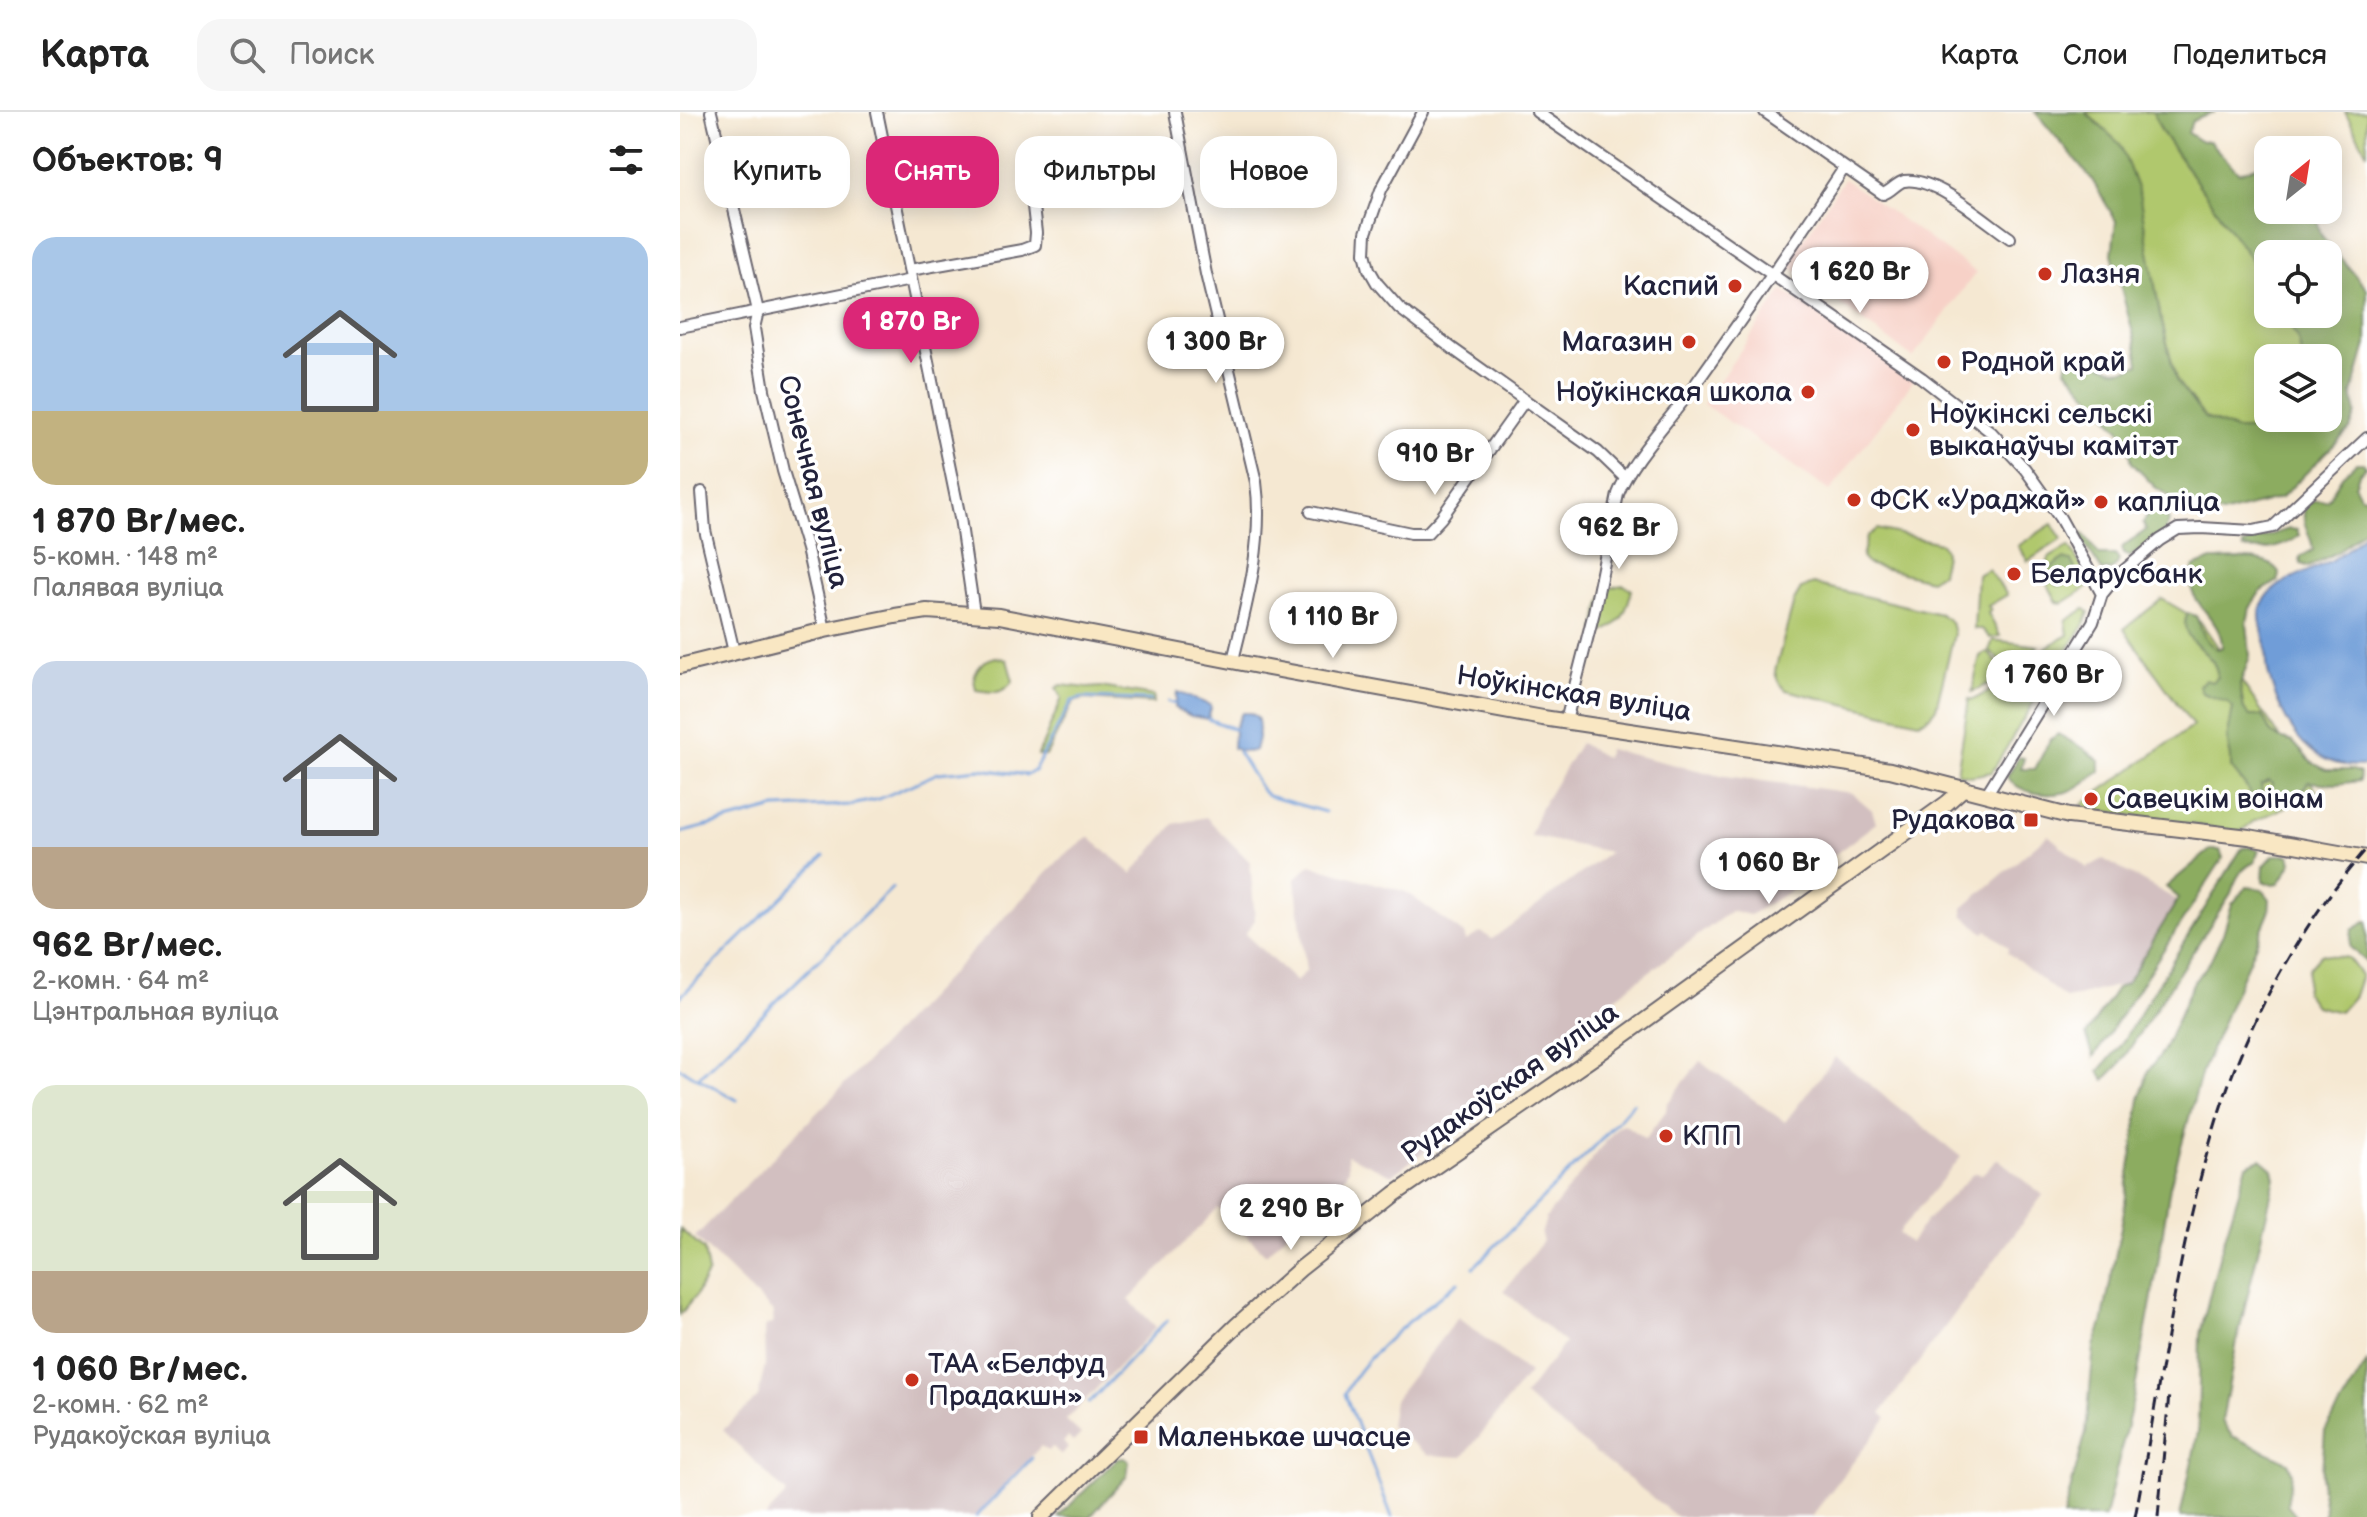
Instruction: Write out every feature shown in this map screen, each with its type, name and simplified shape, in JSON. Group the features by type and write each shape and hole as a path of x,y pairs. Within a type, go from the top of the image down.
{"main road":[{"name":"Ноўкінская вуліца","path":"680,666 825,630 927,611 974,613 1025,619 1566,721 1890,770 2069,816 2249,837 2367,858"},
{"name":"Рудакоўская вуліца","path":"1041,1517 1236,1326 1300,1269 1395,1194 1597,1055 1964,788"}],"street":[{"name":"Сонечная вуліца","path":"711,112 758,311 754,328 764,390 783,471 807,549 825,630"},
{"path":"877,112 960,518 974,613"},
{"path":"1175,112 1206,274 1250,454 1259,504 1255,553 1233,660"},
{"path":"1423,112 1381,190 1366,233 1365,253 1369,269 1399,308 1598,452 1624,477"},
{"path":"1537,112 1922,378 1991,432 2025,469 2060,518 2102,594"},
{"path":"1765,112 1883,194 1890,192 1900,182 1913,181 1942,191 2010,238"},
{"path":"1566,721 1624,477 1670,420 1844,168"},
{"path":"680,327 1022,250 1035,245 1033,208"},
{"path":"1311,512 1411,533 1427,533 1525,400"},
{"path":"1986,795 2093,622 2102,594 2127,566 2178,529 2253,531 2273,527 2367,438"},
{"path":"702,492 708,545 734,652"}],"shaded area":[{"path":"1844,179 1976,272 1913,358 1787,264"},
{"name":"Ноўкінская школа","path":"1783,290 1914,380 1830,491 1703,404"},
{"path":"1580,743 1606,758 1608,749 1718,775 1852,793 1872,810 1876,823 1829,859 1825,870 1815,866 1805,874 1803,883 1750,915 1731,911 1541,1052 1498,1089 1494,1086 1472,1105 1476,1108 1438,1142 1392,1175 1347,1155 1345,1176 1266,1254 1218,1208 1129,1300 1156,1327 1066,1420 1081,1434 1073,1442 1068,1437 1063,1442 1068,1448 1061,1455 1053,1447 1048,1451 1041,1446 974,1517 765,1517 787,1494 723,1430 758,1397 765,1365 764,1331 767,1325 772,1324 774,1313 695,1237 1064,855 1089,837 1132,874 1174,824 1206,817 1250,862 1255,920 1245,934 1296,982 1306,971 1295,879 1310,865 1406,892 1464,934 1466,941 1481,932 1492,939 1610,852 1530,836 1540,809"},
{"path":"2048,835 2087,868 2103,859 2177,900 2127,983 2066,999 2007,952 2009,948 1987,930 1984,933 1963,915 1963,908"},
{"path":"1835,1057 1961,1157 1898,1233 1910,1243 1925,1222 1974,1173 1982,1174 1998,1159 2043,1195 1881,1413 1887,1418 1811,1517 1677,1517 1524,1396 1565,1343 1504,1291 1543,1241 1541,1235 1546,1218 1618,1126 1624,1124 1645,1139 1700,1061 1785,1122"},
{"path":"1458,1317 1529,1373 1463,1457 1428,1455 1390,1426 1394,1400"}],"green space":[{"path":"2035,112 2085,112 2120,144 2139,193 2160,314 2176,380 2205,418 2236,430 2254,432 2342,432 2342,344 2299,344 2292,328 2342,328 2342,260 2367,289 2367,341 2352,394 2356,413 2350,429 2281,498 2222,514 2180,503 2155,487 2132,463 2127,438 2066,369 2068,358 2081,353 2116,369 2139,364 2112,254 2116,221 2091,178"},
{"path":"2085,112 2153,112 2162,132 2254,263 2254,328 2292,328 2298,340 2299,344 2254,344 2254,430 2236,430 2205,418 2176,380 2119,144"},
{"path":"2153,112 2215,112 2192,121 2188,133 2200,141 2209,141 2239,173 2254,167 2254,224 2318,224 2325,240 2254,240 2254,264 2162,132"},
{"path":"2345,112 2367,112 2367,153"},
{"path":"2356,463 2363,463 2366,467 2359,474 2355,486 2360,496 2367,497 2367,527 2339,551 2309,567 2301,564 2300,557 2313,550 2304,520 2305,507 2314,500 2327,500 2342,476"},
{"path":"2151,508 2160,510 2169,520 2164,533 2130,557 2124,554 2122,548 2146,530 2143,523"},
{"path":"2052,524 2062,539 2028,561 2018,546"},
{"path":"1877,529 1940,543 1945,553 1941,573 1930,580 1867,564 1862,557 1867,537"},
{"path":"2289,529 2297,530 2299,536 2272,548 2243,548 2249,542"},
{"path":"2082,533 2100,555 2115,555 2119,560 2115,567 2102,571 2080,537"},
{"path":"2069,546 2089,579 2088,587 2063,603 2057,602 2044,577 2049,558"},
{"path":"2063,559 2071,561 2075,568 2068,582 2060,586 2048,577 2052,567"},
{"path":"2212,560 2259,560 2275,567 2280,574 2278,581 2260,592 2250,608 2247,622 2250,656 2240,685 2244,710 2250,716 2262,716 2271,733 2293,742 2311,762 2326,770 2353,770 2360,773 2359,781 2336,784 2309,782 2295,798 2281,804 2275,803 2271,794 2273,784 2269,781 2261,785 2263,796 2260,801 2250,796 2231,768 2227,739 2233,708 2227,702 2202,693 2199,685 2205,680 2212,682 2217,677 2216,668 2186,632 2185,623 2188,613 2196,616 2210,643 2218,649 2222,647 2216,626 2191,589 2190,578 2194,567"},
{"path":"1988,569 2007,595 1988,606 1991,610 1988,613 2000,636 1990,638 1982,629 1974,629 1977,575"},
{"path":"1813,584 1940,614 1951,622 1954,634 1936,708 1929,717 1919,722 1786,690 1780,684 1775,671 1794,601 1801,589"},
{"path":"1624,585 1632,590 1625,613 1613,627 1597,635 1595,630 1605,594 1615,586"},
{"path":"2162,599 2200,621 2318,793 2254,821 2240,832 2090,809 2082,804 2193,726 2124,629"},
{"path":"2085,609 2089,612 2083,627 2041,688 2018,675 2048,646 2068,635 2066,621"},
{"path":"1993,640 2038,646 2013,671 1989,651"},
{"path":"1987,652 2009,674 1972,692 1980,656"},
{"path":"996,657 1007,660 1013,681 1001,691 976,690 978,669 985,661"},
{"path":"2013,678 2039,693 1992,772 1971,776 1957,773 1969,699 1973,700"},
{"path":"1061,685 1101,687 1154,696 1153,703 1084,699 1073,702 1046,756 1038,755 1062,698 1056,688"},
{"path":"2058,734 2100,761 2100,771 2071,791 2059,793 2034,793 2012,783 2007,777 2019,757 2024,758 2021,769 2035,769 2050,740"},
{"path":"2242,848 2259,850 2255,862 2239,874 2231,893 2119,1065 2104,1080 2099,1071 2118,1049"},
{"path":"2210,850 2220,850 2223,858 2094,1057 2086,1035 2117,988 2127,983 2179,898 2166,887"},
{"path":"2274,855 2290,855 2292,862 2279,884 2273,885 2263,881 2264,866"},
{"path":"2247,887 2262,889 2270,899 2269,913 2202,1071 2170,1186 2133,1400 2105,1517 2063,1517 2086,1432 2094,1346 2102,1324 2123,1217 2140,1099 2148,1071 2164,1050 2193,983 2209,963 2223,934 2232,904"},
{"path":"2367,921 2367,962 2350,947 2352,930"},
{"path":"2321,954 2348,958 2361,975 2354,996 2340,1012 2315,1006 2305,992 2308,969"},
{"path":"2261,1159 2273,1169 2275,1178 2222,1421 2232,1436 2288,1462 2292,1473 2287,1505 2297,1517 2180,1517 2198,1432 2200,1334 2247,1165"},
{"path":"680,1229 704,1250 708,1272 696,1295 680,1315"},
{"path":"2367,1362 2367,1517 2322,1517 2325,1511 2321,1484 2325,1431"},
{"path":"1117,1459 1129,1461 1127,1476 1090,1517 1058,1517"}],"water":[{"path":"2367,532 2367,765 2347,765 2315,753 2291,727 2269,676 2260,616 2262,604 2279,585 2333,559"},
{"path":"1177,692 1210,705 1208,719 1191,716 1175,708"},
{"path":"1242,713 1257,717 1258,738 1252,751 1233,748 1234,729"}],"waterway":[{"path":"680,833 776,808 851,805 879,799 938,773 980,769 1027,775 1034,771 1072,701 1083,698 1151,700"},
{"path":"1168,702 1174,703"},
{"path":"1208,719 1234,729"},
{"path":"1238,752 1268,796 1325,812"},
{"path":"680,997 824,856"},
{"path":"698,1078 892,888"},
{"path":"680,1068 737,1100"},
{"path":"1474,1267 1601,1140 1633,1103"},
{"path":"1392,1517 1345,1394 1379,1348 1458,1282"},
{"path":"1089,1403 1167,1320"},
{"path":"976,1517 1032,1458"}],"railway":[{"path":"2135,1517 2189,1225 2226,1091 2257,1017 2296,946 2367,848"},
{"path":"2158,1517 2169,1394"}],"place":[{"name":"Лазня","path":"2045,274"},
{"name":"Каспий","path":"1735,286"},
{"name":"Магазин","path":"1689,342"},
{"name":"Родной край","path":"1944,362"},
{"name":"Ноўкінская школа","path":"1808,392"},
{"name":"Ноўкінскі сельскі выканаўчы камітэт","path":"1913,430"},
{"name":"ФСК «Ураджай»","path":"1854,500"},
{"name":"капліца","path":"2101,502"},
{"name":"Беларусбанк","path":"2014,574"},
{"name":"Савецкім воінам","path":"2091,799"},
{"name":"Рудакова","path":"2031,820"},
{"name":"КПП","path":"1666,1136"},
{"name":"ТАА «Белфуд Прадакшн»","path":"912,1380"},
{"name":"Маленькае шчасце","path":"1141,1437"}]}
